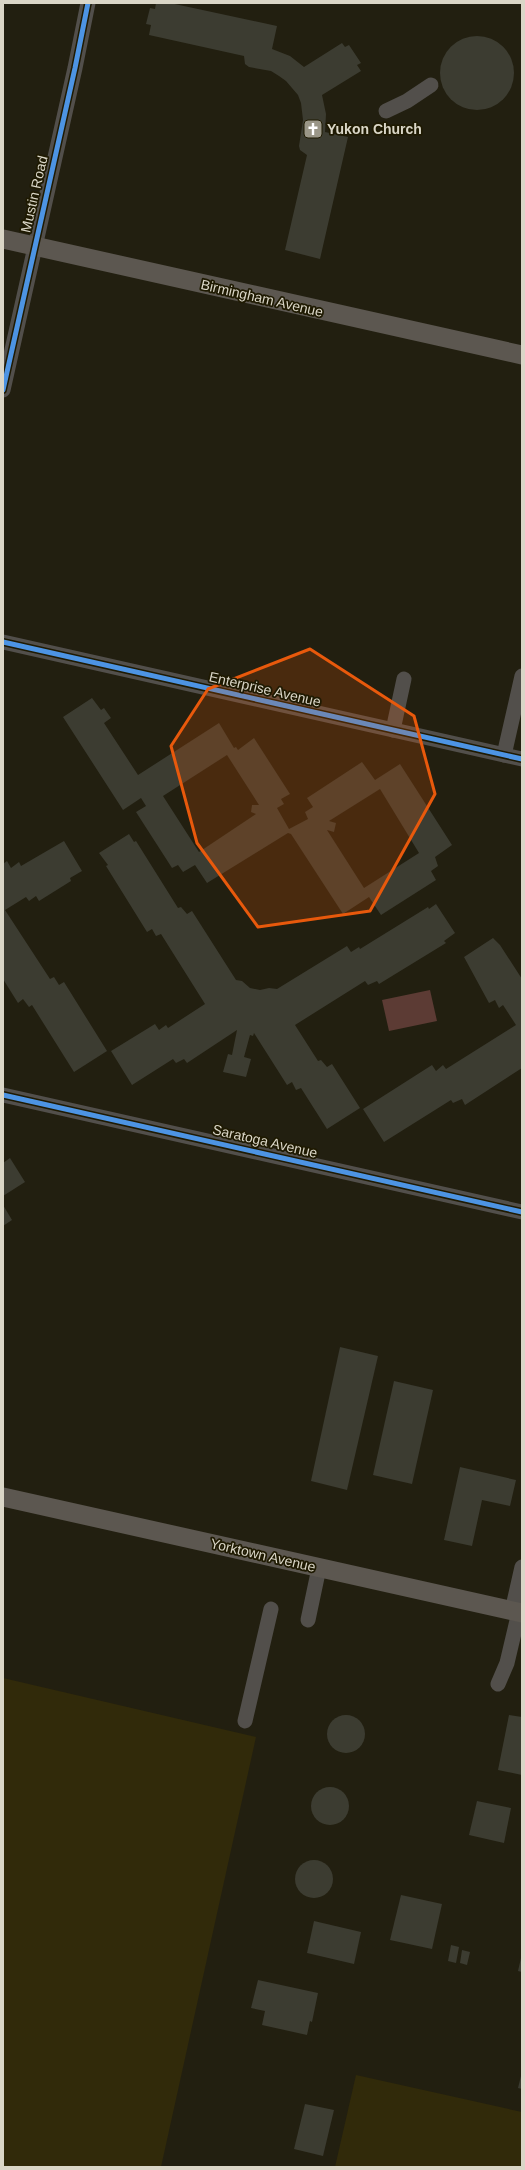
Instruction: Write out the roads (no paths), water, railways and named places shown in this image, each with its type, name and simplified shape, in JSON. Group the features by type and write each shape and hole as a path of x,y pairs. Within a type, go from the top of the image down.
{"main road":[{"name":"Birmingham Avenue","path":"3,239 522,355"},
{"name":"Yorktown Avenue","path":"3,1497 518,1612"}],"street":[{"name":"Mustin Road","path":"3,390 75,68 88,3"},
{"path":"386,111 407,101 431,86"},
{"name":"Enterprise Avenue","path":"3,642 522,759"},
{"path":"504,755 522,676"},
{"path":"393,730 404,679"},
{"name":"Saratoga Avenue","path":"3,1095 522,1212"},
{"path":"498,1684 507,1663 518,1612 522,1566"},
{"path":"308,1620 319,1568"},
{"path":"245,1721 271,1609"}],"place":[{"name":"Yukon Church","path":"313,129"}]}
